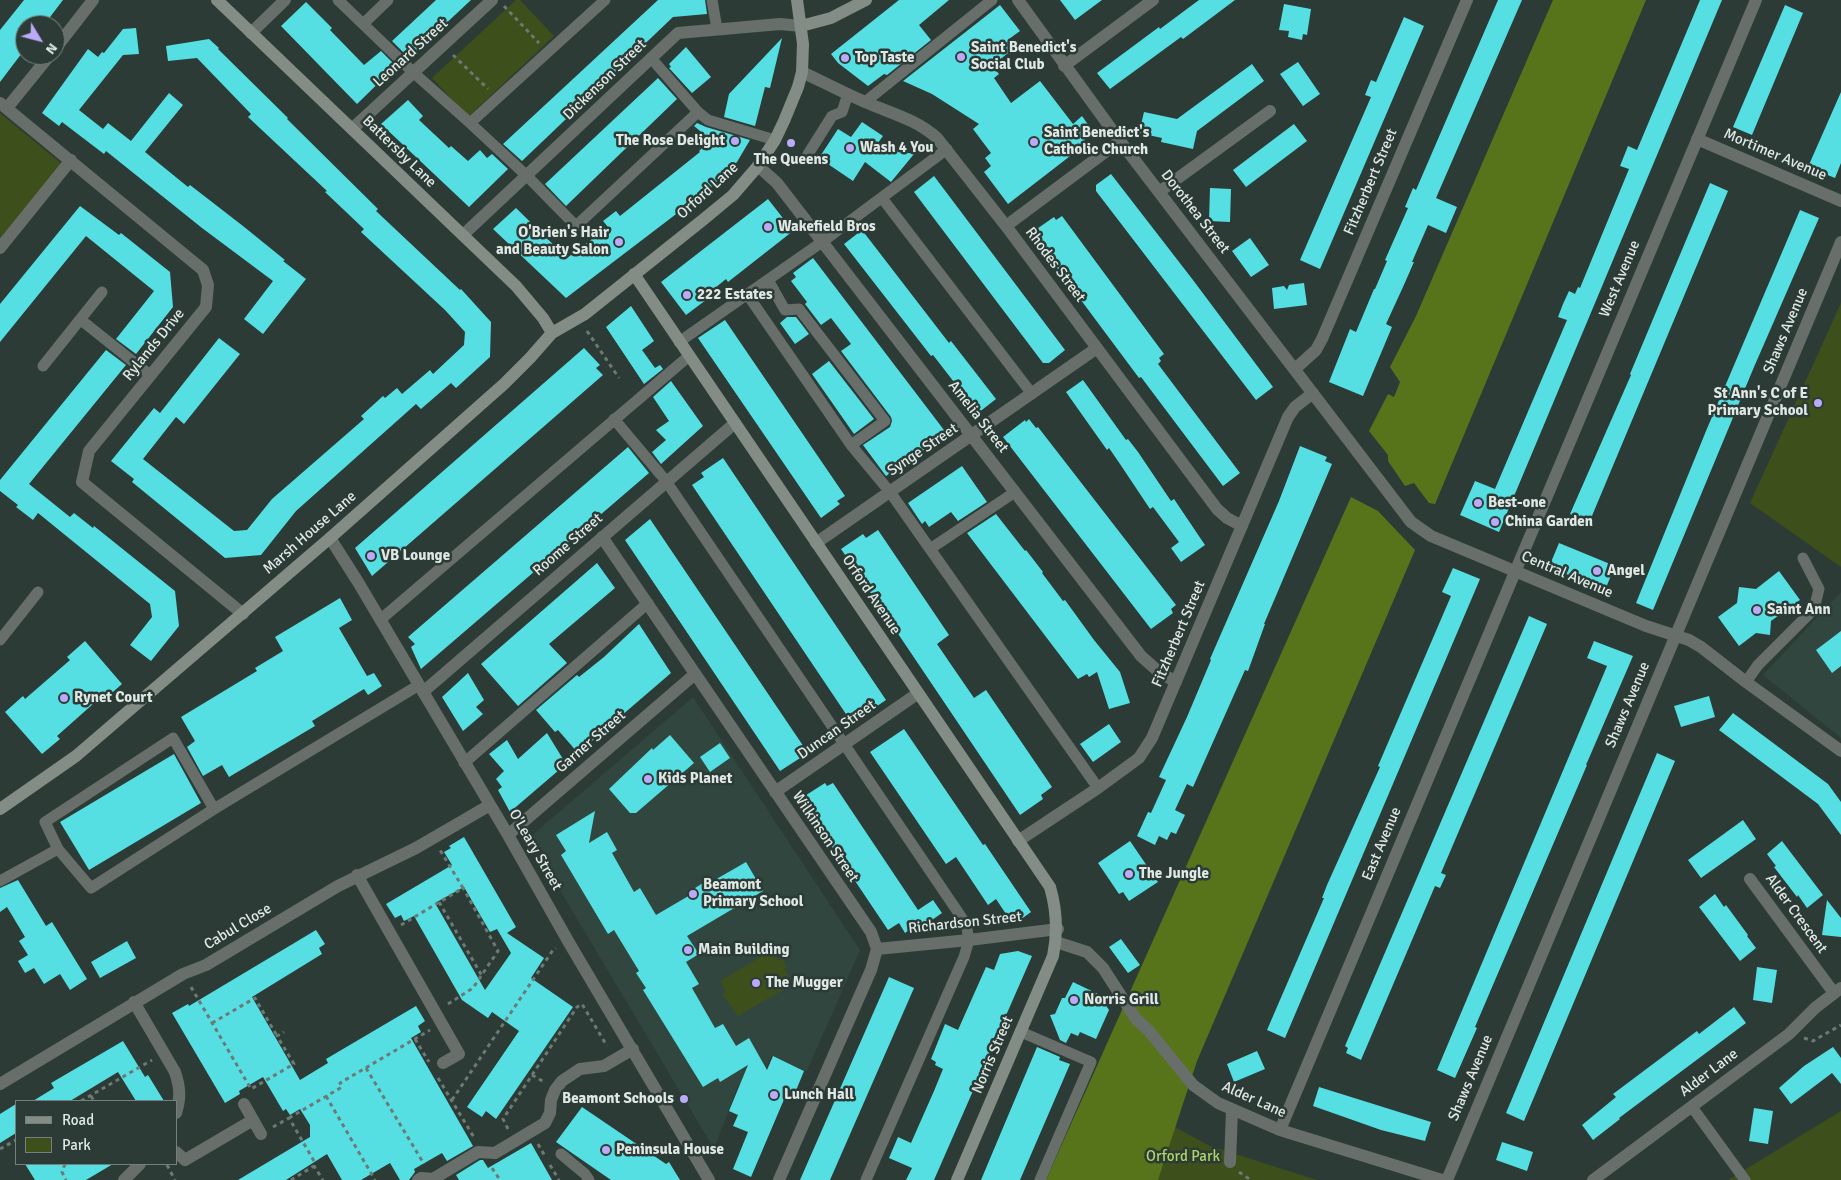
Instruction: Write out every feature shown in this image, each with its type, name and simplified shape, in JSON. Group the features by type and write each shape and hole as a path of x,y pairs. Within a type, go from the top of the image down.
{"street":[{"path":"65,36 93,0"},
{"name":"Battersby Lane","path":"217,0 516,286 543,318 552,333"},
{"path":"251,33 284,0"},
{"name":"Leonard Street","path":"352,129 414,74 492,0"},
{"name":"Orford Lane","path":"634,274 726,201 744,184 775,140 792,104 802,72 803,44 797,0"},
{"path":"801,26 831,18 866,0"},
{"name":"Dorothea Street","path":"1018,0 1120,141 1313,393"},
{"path":"1064,66 1152,0"},
{"name":"Fitzherbert Street","path":"1295,369 1316,350 1322,339 1467,0"},
{"name":"West Avenue","path":"1515,570 1756,0"},
{"name":"Dickenson Street","path":"463,235 678,33 717,28 780,24 801,26"},
{"path":"3,105 41,65"},
{"name":"Rhodes Street","path":"802,72 865,102 912,120 926,129 947,149 1217,509 1242,526"},
{"name":"Rylands Drive","path":"3,105 203,270 208,284 206,306 89,451 82,482 243,614"},
{"path":"1159,192 1270,111"},
{"name":"Mortimer Avenue","path":"1697,139 1841,201"},
{"path":"1006,226 1120,141"},
{"path":"0,248 71,160"},
{"name":"Amelia Street","path":"758,166 777,183 1141,656 1159,672 1176,682"},
{"name":"Shaws Avenue","path":"1447,1180 1841,242"},
{"name":"Marsh House Lane","path":"0,808 76,756 243,614 504,384 552,333 585,314 634,274"},
{"name":"Orford Avenue","path":"634,274 1050,887 1055,904 1057,936"},
{"name":"Synge Street","path":"816,543 1097,348"},
{"name":"Fitzherbert Street","path":"1018,841 1098,788 1139,758 1152,738 1288,417 1295,408 1313,393"},
{"name":"Central Avenue","path":"1313,393 1411,522 1431,536 1646,626 1689,640 1841,751"},
{"name":"Roome Street","path":"421,688 734,423"},
{"name":"Wilkinson Street","path":"602,536 871,932 877,949"},
{"name":"O'Leary Street","path":"330,538 508,835 568,941 709,1180"},
{"name":"East Avenue","path":"1280,1130 1515,570"},
{"name":"Garner Street","path":"508,835 695,674"},
{"name":"Duncan Street","path":"775,792 918,694"},
{"name":"Cabul Close","path":"0,1084 183,974 206,965 357,875 433,838 490,805"},
{"path":"357,875 459,1054 438,1066"},
{"name":"Alder Crescent","path":"1750,879 1838,990"},
{"name":"Alder Lane","path":"1057,936 1087,952 1103,968 1136,1019 1149,1031 1193,1085 1205,1095 1232,1110 1280,1130 1442,1180"},
{"name":"Richardson Street","path":"877,949 969,940 1057,936"},
{"name":"Norris Street","path":"957,1180 1048,970 1057,936"},
{"path":"779,1180 871,970 877,949"},
{"name":"Alder Lane","path":"1593,1180 1789,1034 1815,1008 1838,990"},
{"path":"134,1002 175,1072 179,1084 180,1098 178,1106"},
{"path":"418,1180 421,1178 433,1179 478,1152 495,1154 545,1123 550,1113 551,1100 555,1090 562,1081 580,1069 604,1066 632,1049"},
{"path":"244,1104 261,1134"},
{"path":"1230,1162 1232,1110"},
{"path":"178,1154 185,1160 253,1120"},
{"path":"124,1180 139,1165"}],"lane":[{"path":"338,0 414,74 527,176 576,226 698,112"},
{"path":"363,24 388,0"},
{"path":"470,123 605,0"},
{"path":"712,0 717,28"},
{"path":"865,102 992,0"},
{"path":"651,58 698,112 708,120 775,140"},
{"path":"805,159 832,116 842,112 848,94"},
{"path":"680,342 822,242 947,149"},
{"path":"882,198 1032,394"},
{"path":"768,280 785,310 799,309 885,421 851,445"},
{"path":"43,366 102,292"},
{"path":"747,294 851,445 890,492 1098,788"},
{"path":"81,320 150,375"},
{"path":"380,620 689,356"},
{"path":"614,419 666,482 846,744 966,924 969,940 964,957 866,1180"},
{"path":"930,549 1015,492"},
{"path":"1746,682 1758,665 1814,609 1819,589 1803,558"},
{"path":"0,640 38,592"},
{"path":"464,762 648,604"},
{"path":"214,809 173,738 45,822 58,849 91,888 214,809 421,688"},
{"path":"0,881 58,849"},
{"path":"1021,1032 1091,1062 1040,1180"},
{"path":"1692,1107 1745,1180"},
{"path":"561,1154 585,1174 589,1180"}],"path":[{"path":"498,0 548,52"},
{"path":"444,46 498,99"},
{"path":"587,331 619,378"},
{"path":"433,838 498,951 473,988 434,1011"},
{"path":"390,932 462,888"},
{"path":"439,902 482,976"},
{"path":"452,1100 553,950 568,941"},
{"path":"183,974 251,1090 294,1064 255,998 212,1023"},
{"path":"515,1141 502,1120 577,1007 582,1004 615,1060"},
{"path":"261,1134 342,1087 340,1083 441,1023"},
{"path":"1803,1038 1813,1041 1841,1025"},
{"path":"278,1036 284,1032"},
{"path":"415,1039 438,1066"},
{"path":"83,1100 164,1053"},
{"path":"366,1068 433,1179"},
{"path":"438,1077 500,1180"},
{"path":"91,1096 93,1100"},
{"path":"326,1096 375,1180"},
{"path":"288,1118 314,1161 314,1166 322,1180"},
{"path":"0,1149 15,1141"},
{"path":"65,1165 62,1172 66,1180"},
{"path":"167,1165 175,1180"},
{"path":"291,1180 314,1166"},
{"path":"1240,1172 1245,1180"}],"shaded area":[{"path":"1841,592 1841,738 1763,675"},
{"name":"Beamont Primary School","path":"693,697 860,950 807,1071 771,1056 765,1072 760,1071 738,1086 714,1149 529,838"}],"green space":[{"path":"516,0 520,0 554,36 468,117 432,78"},
{"path":"1553,0 1646,0 1435,504 1429,503 1414,483 1405,486 1388,461 1388,455 1369,431 1388,394 1394,397 1400,382 1390,367 1416,316"},
{"path":"0,113 62,164 0,240"},
{"name":"St Ann's C of E Primary School","path":"1841,303 1841,567 1750,503"},
{"path":"1351,497 1378,511 1415,550 1197,1061 1158,1180 1046,1180"},
{"name":"The Mugger","path":"772,950 779,961 783,959 787,966 784,969 793,984 738,1016 722,994 726,992 720,981"},
{"path":"1841,1111 1841,1180 1728,1180"},
{"name":"Orford Park","path":"1173,1126 1210,1146 1317,1180 1148,1180"}],"building":[{"path":"24,0 63,0 52,15 15,15 15,62 0,82 0,30"},
{"path":"436,0 471,0 409,58 392,41"},
{"path":"658,0 705,0 707,14 673,17 522,161 503,144"},
{"path":"899,0 949,0 919,25 931,40 887,75 884,74 868,86 838,63 831,54"},
{"path":"1060,0 1102,0 1075,20"},
{"path":"1199,0 1235,0 1183,39 1181,37 1110,89 1097,73"},
{"path":"1498,0 1522,0 1436,198 1457,207 1446,233 1428,225 1412,262 1414,262 1386,324 1392,327 1363,396 1329,382 1350,329 1356,332 1408,208 1405,207 1413,188 1416,190"},
{"path":"1700,0 1722,0 1499,532 1460,515 1475,481 1495,489 1567,320 1558,317 1563,304 1569,291 1575,294 1578,287 1580,288 1629,169 1620,166 1628,146 1637,150"},
{"path":"306,2 332,28 330,30 364,65 381,51 396,66 357,104 281,26"},
{"path":"1284,4 1311,9 1307,35 1303,34 1302,40 1288,37 1289,31 1279,30"},
{"path":"1000,5 1020,31 1009,39 1011,42 1009,44 1013,49 992,66 999,74 994,78 1011,103 1040,81 1073,124 1082,116 1094,133 1084,140 1087,143 1008,204 984,172 991,166 985,158 991,153 973,129 979,124 932,94 903,81"},
{"path":"1785,5 1803,13 1752,135 1733,127"},
{"path":"1404,17 1424,26 1320,269 1300,260 1371,97 1365,95 1371,80 1376,82"},
{"path":"136,28 139,54 123,55 79,110 103,129 108,123 131,141 169,93 183,105 145,152 188,187 190,185 243,226 306,279 263,334 244,319 273,281 202,228 106,151 104,154 62,122 59,126 42,113 88,49 98,57 102,52 104,53 123,29"},
{"path":"782,38 770,88 765,87 755,126 724,117 729,94"},
{"path":"209,39 378,209 376,211 461,289 491,322 490,357 456,388 451,383 421,409 416,404 296,511 261,555 225,558 132,482 134,479 111,461 154,408 160,413 219,338 240,354 184,424 176,417 143,459 234,531 247,530 272,499 364,419 361,416 383,396 385,398 397,388 402,394 430,370 433,374 464,345 465,332 445,310 361,232 364,229 325,192 327,191 248,117 251,114 197,58 168,61 166,46"},
{"path":"686,47 711,77 692,93 669,68 671,67 669,64"},
{"path":"1298,62 1320,94 1303,106 1280,74"},
{"path":"1252,64 1264,81 1197,131 1193,149 1161,142 1162,138 1139,133 1144,112 1177,119"},
{"path":"658,78 677,99 566,206 545,184"},
{"path":"1841,92 1841,163 1835,178 1808,167"},
{"path":"408,100 423,116 419,120 449,148 451,146 468,161 480,150 487,158 492,154 508,169 469,207 381,124"},
{"name":"Wash 4 You","path":"862,122 883,136 875,147 914,154 891,182 865,162 853,181 819,158 838,129 851,137"},
{"path":"697,123 750,140 737,162 709,189 566,298 493,229 516,208 567,258 608,227 603,221 616,211 620,216 700,152 711,140 694,126"},
{"path":"1294,124 1307,141 1246,187 1233,170"},
{"path":"1111,174 1273,387 1256,400 1096,191 1096,185"},
{"path":"934,176 1065,350 1049,363 1043,363 914,192"},
{"path":"1710,183 1728,191 1589,523 1570,514 1631,375"},
{"path":"1210,188 1231,189 1230,222 1209,221"},
{"path":"768,199 793,231 728,282 726,279 704,297 706,300 686,315 661,282"},
{"path":"80,206 119,235 121,233 170,272 173,307 136,354 116,339 154,291 86,236 0,342 0,304"},
{"path":"1800,210 1819,218 1754,367 1653,610 1636,603 1706,431"},
{"path":"1062,216 1164,354 1159,358 1161,361 1158,364 1240,473 1223,486 1141,377 1139,378 1031,233 1054,217 1056,220"},
{"path":"862,230 949,343 951,341 996,399 978,413 844,244"},
{"path":"1250,238 1269,265 1251,277 1232,251"},
{"path":"813,258 947,434 886,476 863,445 890,427 891,417 841,351 851,344 831,318 821,325 791,281 796,277 793,273"},
{"path":"1304,283 1307,305 1274,309 1272,288 1284,286 1287,290 1289,285"},
{"path":"631,306 654,341 642,350 655,368 660,365 663,369 644,384 606,327"},
{"path":"787,317 796,317 809,334 795,344 780,323"},
{"path":"725,320 845,496 837,501 840,504 821,518 698,338"},
{"path":"584,348 600,365 596,368 603,375 372,576 355,548"},
{"path":"106,350 126,365 29,484 70,517 74,513 93,528 94,526 175,591 179,626 151,661 130,645 152,617 150,604 38,513 33,520 0,491 0,480"},
{"path":"829,361 874,419 854,434 812,374"},
{"path":"1083,380 1126,440 1128,439 1138,452 1171,501 1174,499 1205,545 1181,562 1171,548 1179,542 1153,507 1150,509 1109,448 1107,450 1066,392"},
{"path":"671,381 703,426 661,464 652,452 666,440 656,430 669,421 653,397"},
{"path":"1029,419 1036,428 1038,427 1176,605 1171,609 1173,613 1151,629 1003,437"},
{"path":"1300,446 1327,457 1325,461 1332,464 1264,624 1248,671 1245,670 1193,787 1187,784 1175,810 1185,815 1176,834 1171,832 1167,840 1159,836 1155,845 1137,836 1148,812 1151,813 1166,780 1159,777 1187,717 1210,659 1279,501"},
{"path":"628,447 649,473 421,669 411,647 415,644 408,637"},
{"path":"723,458 886,700 852,723 692,485 704,477 701,473"},
{"path":"962,466 987,502 958,521 951,512 929,527 925,521 922,524 908,503"},
{"path":"996,514 1120,672 1130,703 1109,709 1097,672 1089,677 1087,674 1078,679 967,533"},
{"path":"650,519 808,753 780,771 625,540"},
{"path":"878,530 949,635 937,644 974,698 986,690 1052,787 1041,795 1043,799 1020,815 841,549 863,534 866,538"},
{"path":"1559,543 1615,566 1605,590 1549,567"},
{"path":"597,563 615,588 549,644 567,663 518,706 481,664"},
{"path":"1453,568 1480,579 1285,1038 1267,1030 1451,596 1442,592"},
{"name":"Saint Ann","path":"1779,571 1800,600 1771,621 1770,635 1756,633 1739,646 1718,617 1737,603 1739,587 1756,589"},
{"path":"340,598 352,620 339,628 367,676 374,673 382,686 368,695 364,689 312,721 315,726 229,777 222,765 203,776 187,747 195,741 181,717 257,671 255,668 283,651 275,637"},
{"path":"1529,616 1547,624 1441,873 1446,875 1440,888 1435,886 1361,1060 1346,1053 1348,1048 1345,1046"},
{"path":"639,624 671,673 578,753 558,730 555,732 536,710 577,675 579,677 604,657"},
{"path":"1841,631 1841,666 1832,673 1816,650"},
{"name":"Rynet Court","path":"85,641 122,684 105,699 102,696 57,736 60,739 42,754 5,712 23,696 25,699 70,660 67,657"},
{"path":"1594,641 1633,656 1455,1078 1437,1070 1607,666 1587,658"},
{"path":"468,673 484,700 476,707 483,714 463,731 442,697"},
{"path":"1709,696 1715,717 1681,727 1674,706"},
{"path":"1733,713 1828,784 1841,802 1841,835 1818,804 1719,730"},
{"path":"1109,724 1121,742 1093,762 1080,744"},
{"path":"904,729 1031,912 1020,920 1010,920 996,899 988,905 956,857 946,864 870,752"},
{"path":"547,733 566,764 510,812 498,790 502,787 496,779 504,771 489,754 507,740 518,759"},
{"name":"Kids Planet","path":"670,735 694,763 636,813 630,813 609,789 652,748 653,750"},
{"path":"720,743 730,758 710,772 700,757"},
{"path":"1657,753 1675,761 1524,1121 1506,1113"},
{"path":"174,754 201,803 89,870 60,822"},
{"path":"825,783 827,786 833,783 918,910 933,900 942,913 913,933 911,929 905,933 899,923 888,930 800,799"},
{"path":"595,811 589,843 607,832 617,850 612,853 634,892 640,888 656,915 697,891 695,888 711,878 713,881 746,862 763,891 687,936 699,954 686,962 699,984 692,988 715,1028 723,1024 736,1046 749,1038 767,1070 773,1056 804,1071 795,1093 788,1090 751,1177 733,1169 748,1132 733,1126 738,1115 729,1111 748,1065 720,1082 718,1078 703,1087 643,990 646,988 636,973 639,971 614,930 608,934 561,855 566,851 556,835"},
{"path":"1743,820 1756,839 1701,878 1688,860"},
{"path":"464,837 516,927 507,933 544,958 531,978 573,1007 496,1119 486,1111 482,1117 467,1107 519,1031 492,1012 488,1018 462,1000 414,916 404,921 401,915 395,918 386,904 452,865 444,852 451,848 449,846","holes":["464,887 490,932 497,929 511,953 485,990 435,903"]},
{"name":"The Jungle","path":"1130,841 1158,882 1129,901 1123,892 1119,894 1098,863"},
{"path":"1782,841 1823,895 1807,908 1774,867 1776,866 1767,854"},
{"path":"18,880 46,926 52,922 87,979 70,990 60,974 44,984 34,968 25,973 18,961 28,955 19,941 25,937 7,907 0,912 0,888"},
{"path":"1715,894 1724,907 1726,905 1756,948 1740,961 1699,907"},
{"path":"1827,900 1841,918 1841,937 1822,935"},
{"path":"316,930 325,944 319,948 322,954 252,997 300,1080 328,1063 326,1059 416,1006 425,1021 418,1026 421,1032 411,1038 473,1146 447,1161 442,1153 414,1169 415,1172 409,1180 400,1180 390,1163 361,1180 342,1180 327,1154 286,1180 238,1180 310,1137 310,1125 300,1109 290,1115 286,1109 283,1111 263,1077 239,1091 240,1094 225,1103 172,1013 188,1004 189,1006"},
{"path":"1121,939 1140,965 1128,973 1109,947"},
{"path":"127,941 136,958 100,978 91,962"},
{"path":"1018,951 1032,956 934,1180 906,1180 912,1168 889,1158 898,1137 911,1143 934,1091 943,1069 935,1065 936,1062 931,1059 945,1024 958,1030 986,967 994,970 1000,954"},
{"path":"1757,967 1777,970 1772,1003 1753,1000"},
{"path":"889,977 914,988 830,1180 800,1180"},
{"path":"1073,982 1098,994 1109,1010 1096,1039 1080,1032 1078,1036 1071,1033 1066,1043 1060,1040 1050,1015 1055,1014 1062,998 1065,998"},
{"path":"1734,1007 1746,1023 1619,1118 1593,1140 1582,1125 1616,1097 1613,1094 1697,1031 1699,1034"},
{"path":"123,1041 145,1077 148,1075 163,1100 135,1100 118,1072 72,1100 35,1100 54,1088 51,1083"},
{"path":"1037,1047 1060,1057 1059,1060 1070,1064 1020,1180 981,1180"},
{"path":"1833,1047 1841,1058 1841,1084 1832,1073 1791,1104 1779,1088 1804,1066"},
{"path":"1257,1051 1265,1069 1234,1082 1227,1064"},
{"path":"1319,1087 1431,1122 1425,1141 1381,1130 1313,1106"},
{"path":"15,1105 15,1134 0,1143 0,1114"},
{"name":"Peninsula House","path":"582,1107 666,1164 669,1162 680,1180 611,1180 556,1142"},
{"path":"1754,1108 1773,1111 1768,1144 1749,1141"},
{"path":"1502,1142 1533,1152 1527,1171 1496,1160"},
{"path":"531,1143 552,1180 459,1180 456,1175 480,1160 483,1160 488,1168"},
{"path":"26,1165 111,1165 86,1180 35,1180"}],"place":[{"name":"Saint Benedict's Social Club","path":"961,57"},
{"name":"Top Taste","path":"845,58"},
{"name":"The Rose Delight","path":"735,141"},
{"name":"Saint Benedict's Catholic Church","path":"1034,142"},
{"name":"The Queens","path":"791,143"},
{"name":"Wash 4 You","path":"850,148"},
{"name":"Wakefield Bros","path":"768,227"},
{"name":"O'Brien's Hair and Beauty Salon","path":"619,242"},
{"name":"222 Estates","path":"687,295"},
{"name":"St Ann's C of E Primary School","path":"1818,403"},
{"name":"Best-one","path":"1478,503"},
{"name":"China Garden","path":"1495,522"},
{"name":"VB Lounge","path":"371,556"},
{"name":"Angel","path":"1597,571"},
{"name":"Saint Ann","path":"1757,610"},
{"name":"Rynet Court","path":"64,698"},
{"name":"Kids Planet","path":"648,779"},
{"name":"The Jungle","path":"1129,874"},
{"name":"Beamont Primary School","path":"693,894"},
{"name":"Main Building","path":"688,950"},
{"name":"The Mugger","path":"756,983"},
{"name":"Norris Grill","path":"1074,1000"},
{"name":"Lunch Hall","path":"774,1095"},
{"name":"Beamont Schools","path":"684,1099"},
{"name":"Peninsula House","path":"606,1150"}]}
